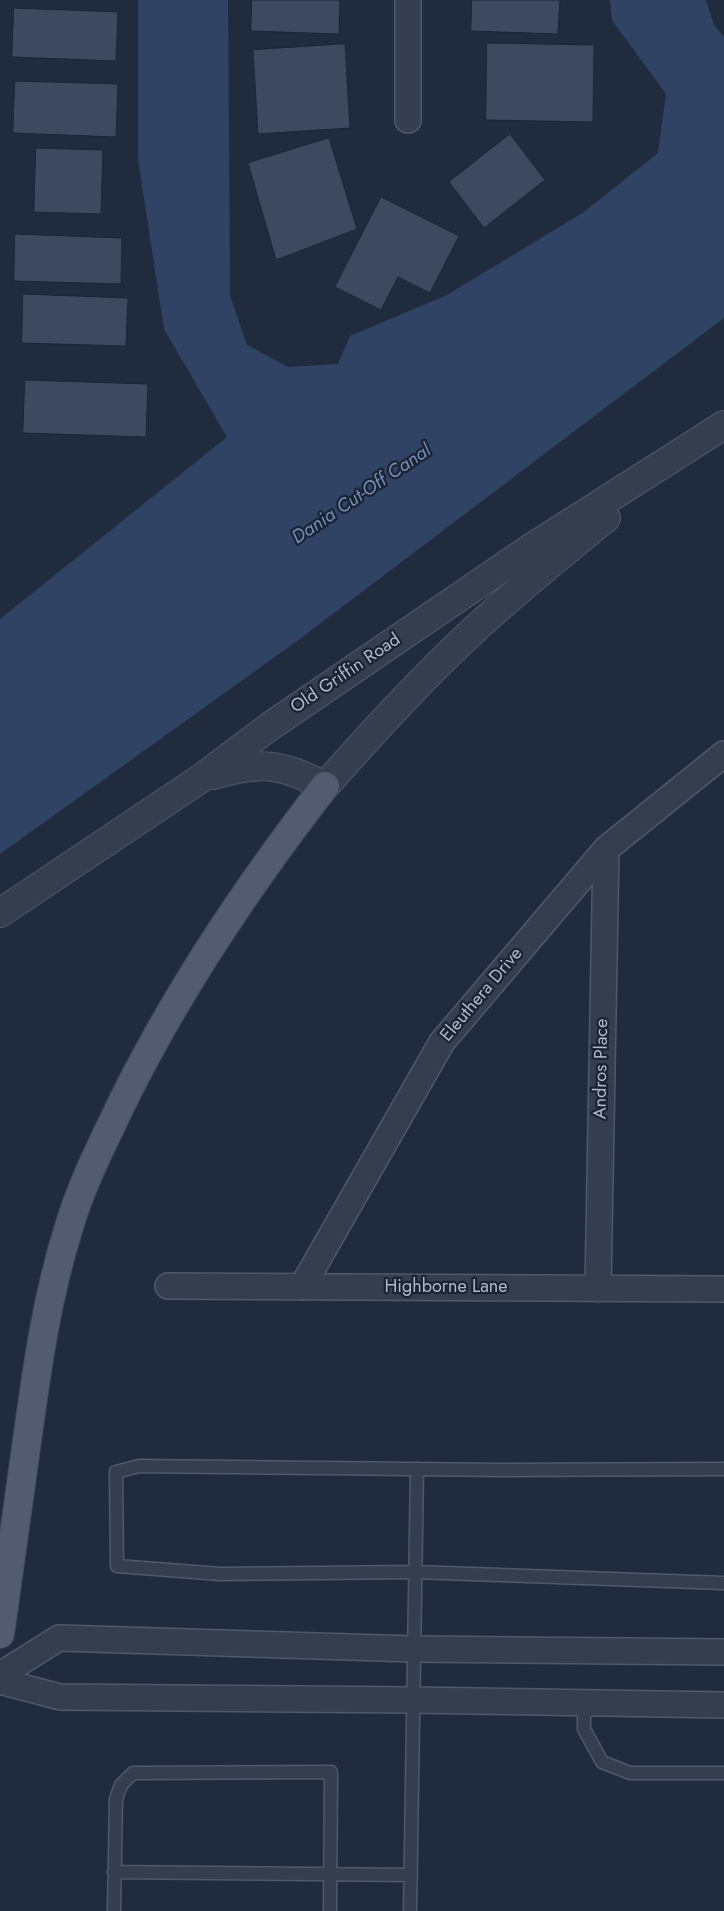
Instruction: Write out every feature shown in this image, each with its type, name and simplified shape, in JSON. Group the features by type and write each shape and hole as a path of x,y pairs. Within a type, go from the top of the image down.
{"main road":[{"path":"0,1634 32,1402 48,1305 69,1227 83,1185 127,1093 188,982 215,938 253,883 325,786"}],"street":[{"path":"408,0 408,120"},
{"name":"Old Griffin Road","path":"0,913 200,779 269,726 531,548 724,425"},
{"name":"Old Griffin Road","path":"325,786 409,695 475,629 530,581 696,444"},
{"name":"Eleuthera Drive","path":"302,1286 442,1042 606,849 724,754"},
{"path":"200,779 235,769 270,766 298,772 325,786"},
{"name":"Andros Place","path":"598,1289 606,849"},
{"name":"Highborne Lane","path":"168,1286 724,1289"},
{"path":"0,1675 59,1638 414,1649 724,1652"},
{"path":"0,1681 60,1697 724,1704"}],"lane":[{"path":"724,1469 501,1470 139,1466 116,1472 117,1566 220,1574 415,1572 724,1583"},
{"path":"410,1911 417,1469"},
{"path":"584,1703 584,1729 602,1762 630,1773 724,1773"},
{"path":"114,1911 116,1799 121,1785 133,1773 331,1772 330,1911"},
{"path":"114,1872 411,1875"}],"water":[{"name":"Dania Cut-Off Canal","path":"138,0 228,0 230,296 247,345 288,367 338,364 350,336 447,295 584,212 658,153 666,94 612,20 610,0 706,0 714,25 724,37 724,318 297,641 0,854 0,619 227,437 164,329 138,159"}],"building":[{"path":"252,0 340,0 339,34 251,31"},
{"path":"472,0 560,0 558,34 471,31"},
{"path":"14,8 118,12 116,61 12,57"},
{"path":"487,43 594,45 593,122 486,120"},
{"path":"345,44 350,128 258,134 253,50"},
{"path":"15,81 118,84 116,137 13,133"},
{"path":"510,134 545,180 484,228 449,182"},
{"path":"329,138 357,229 276,260 248,163"},
{"path":"36,148 103,150 101,214 34,212"},
{"path":"381,197 459,236 430,293 398,277 381,310 335,287"},
{"path":"15,234 122,238 121,284 14,281"},
{"path":"23,294 128,298 126,346 22,343"},
{"path":"25,380 148,384 146,437 23,433"}]}
